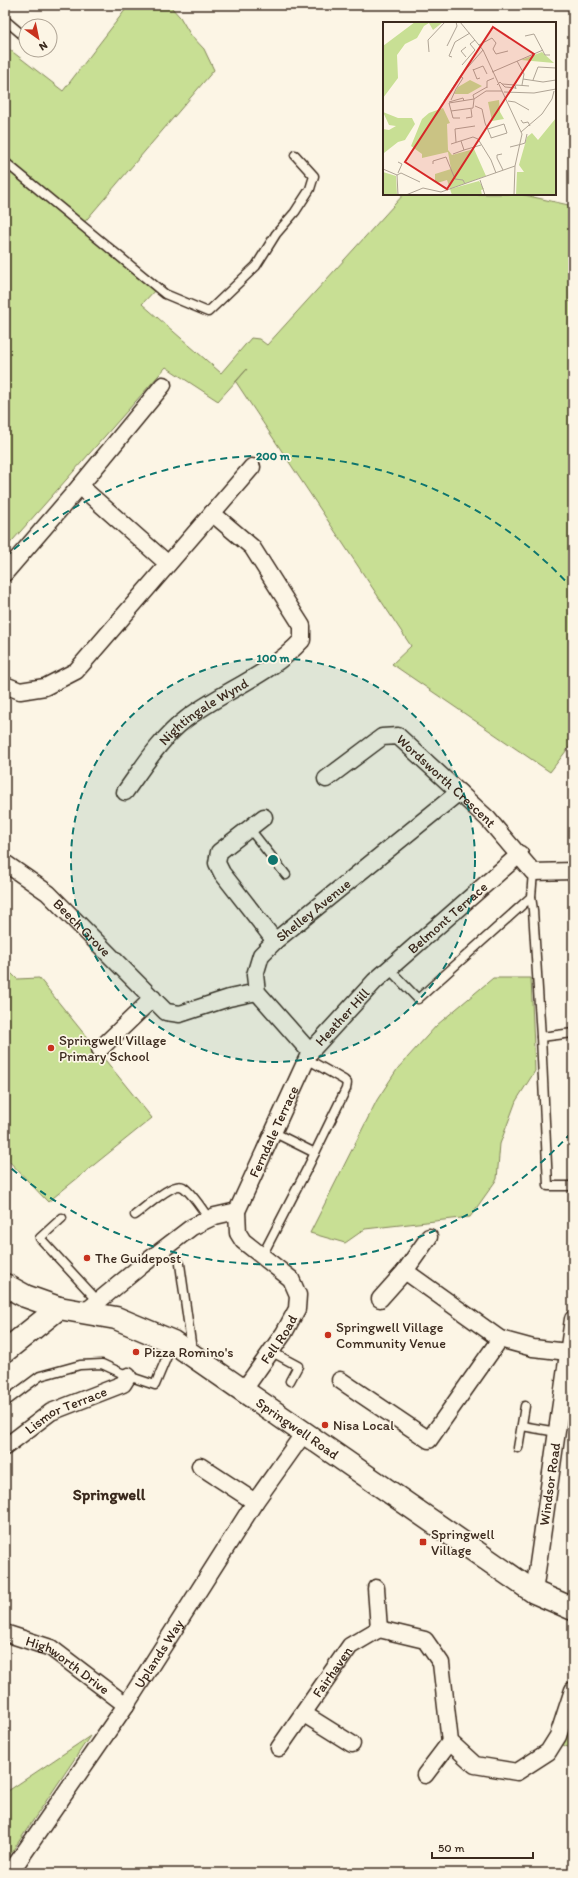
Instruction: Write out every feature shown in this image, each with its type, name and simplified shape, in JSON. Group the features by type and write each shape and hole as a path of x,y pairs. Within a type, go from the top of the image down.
{"main road":[{"name":"Springwell Road","path":"5,1285 25,1296 59,1308 91,1307 173,1342 534,1592 573,1609"},
{"path":"5,1351 59,1308"}],"street":[{"path":"5,573 80,486 163,385"},
{"path":"5,685 20,690 45,687 76,671 252,467"},
{"path":"80,486 168,564"},
{"name":"Nightingale Wynd","path":"124,792 165,738 185,719 276,664 302,640 302,626 252,547 212,513"},
{"name":"Wordsworth Crescent","path":"326,778 382,737 398,736 488,819 520,854"},
{"name":"Shelley Avenue","path":"258,992 255,975 261,955 274,941 459,792"},
{"path":"264,816 219,852 217,863 222,873 274,941"},
{"path":"520,854 533,872 573,871"},
{"name":"Belmont Terrace","path":"375,981 520,854"},
{"name":"Beech Grove","path":"5,863 48,893 166,1012 180,1014 229,998 258,992"},
{"name":"Heather Hill","path":"308,1056 375,981"},
{"path":"258,992 308,1056"},
{"path":"100,1049 153,998"},
{"name":"Ferndale Terrace","path":"237,1211 308,1056"},
{"path":"91,1307 192,1227 209,1219 237,1211"},
{"name":"Fell Road","path":"237,1211 238,1232 243,1241 291,1279 298,1295 297,1309 272,1352 243,1391"},
{"path":"380,1299 405,1271 430,1237"},
{"path":"405,1271 500,1339 533,1348 568,1352"},
{"name":"Windsor Road","path":"534,1592 573,1319"},
{"path":"340,1380 429,1440 500,1339"},
{"name":"Lismor Terrace","path":"5,1447 51,1412 123,1384 128,1376"},
{"name":"Uplands Way","path":"10,1873 126,1705 255,1502 304,1433"},
{"path":"200,1466 255,1502"},
{"path":"376,1588 379,1629 425,1640 441,1663 450,1742 475,1765 517,1772 548,1752 558,1736 571,1700"},
{"name":"Fairhaven","path":"279,1748 350,1646 379,1629"},
{"name":"Highworth Drive","path":"5,1633 50,1648 126,1705"},
{"path":"304,1714 352,1744"},
{"path":"425,1775 450,1742"}],"lane":[{"path":"5,20 18,31"},
{"path":"5,162 165,294 208,312 256,266 276,234 295,212 310,188 314,176 295,155"},
{"path":"249,828 286,875"},
{"path":"533,872 531,897 541,1037 548,1186 573,1186"},
{"path":"389,969 418,999 531,897"},
{"path":"541,1037 573,1033"},
{"path":"262,1256 346,1089 347,1083 308,1056"},
{"path":"273,1132 315,1152"},
{"path":"135,1215 165,1192 178,1186 182,1187 187,1192 209,1219"},
{"path":"62,1218 40,1238 91,1307"},
{"path":"180,1264 192,1355"},
{"path":"5,1402 40,1376 80,1365 102,1364 128,1376 155,1385 173,1342"},
{"path":"272,1352 298,1366 290,1381"},
{"path":"518,1448 525,1406"},
{"path":"522,1426 557,1432"}],"green space":[{"path":"129,5 174,5 171,7 180,17 190,34 204,49 214,70 82,225 157,288 142,304 221,373 251,338 259,339 267,345 403,195 524,195 573,206 573,742 550,772 392,664 411,646 236,382 247,369 218,401 166,367 5,549 5,46 18,56 18,58 20,58 63,91"},
{"name":"Springwell Village Primary School","path":"5,967 17,979 39,978 152,1118 48,1202 5,1157"},
{"path":"493,978 531,978 535,1071 516,1101 500,1144 497,1179 470,1217 365,1229 345,1243 310,1233 377,1100 398,1068 437,1025"},
{"path":"562,1722 573,1725 573,1749 555,1742"},
{"path":"90,1736 5,1862 5,1793"}],"place":[{"name":"Springwell Village Primary School","path":"51,1048"},
{"name":"The Guidepost","path":"87,1258"},
{"name":"Springwell Village Community Venue","path":"328,1335"},
{"name":"Pizza Romino's","path":"136,1352"},
{"name":"Nisa Local","path":"325,1425"},
{"name":"Springwell Village","path":"423,1542"}],"district":[{"name":"Springwell","path":"109,1494"}]}
